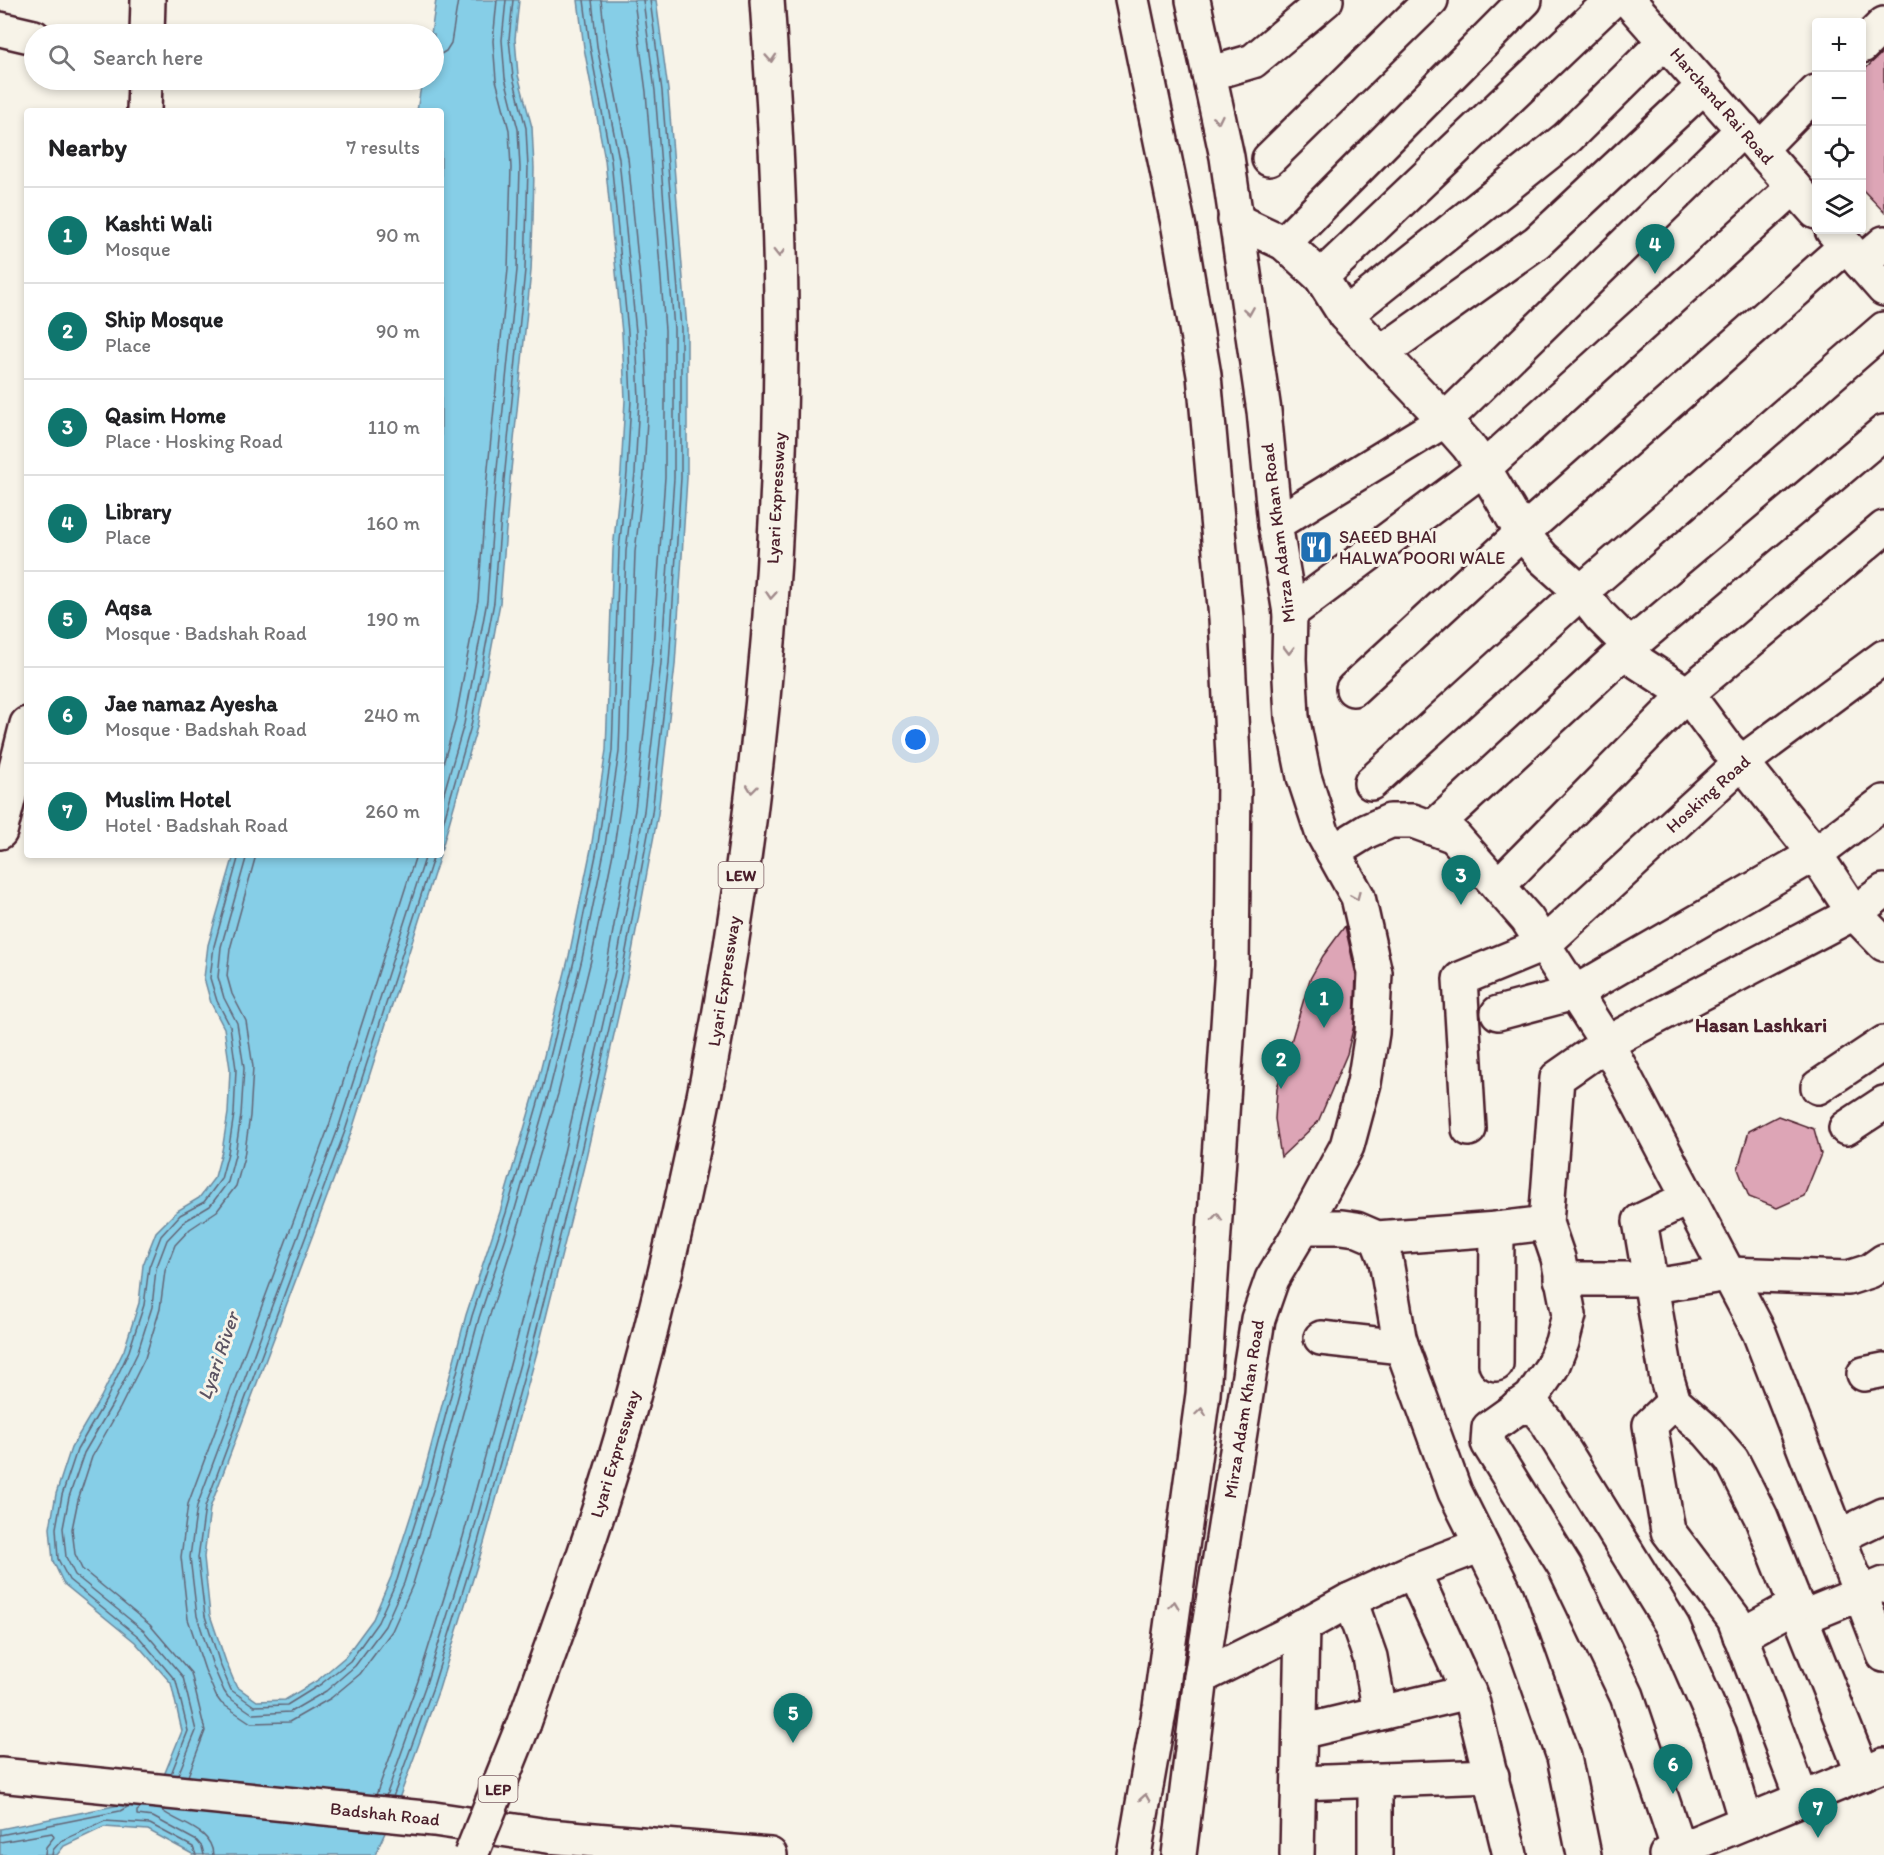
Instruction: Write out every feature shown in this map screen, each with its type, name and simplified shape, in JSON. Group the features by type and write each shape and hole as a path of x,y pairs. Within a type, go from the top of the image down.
{"main road":[{"path":"147,24 148,0"},
{"name":"Lyari Expressway","path":"471,1855 524,1723 566,1605 632,1401 661,1291 711,1063 732,936 762,715 778,474 781,351 779,241 775,108 767,0"},
{"path":"1132,0 1179,228 1204,375 1226,618 1234,777 1233,966 1203,1394 1160,1707 1134,1855"},
{"name":"Mirza Adam Khan Road","path":"1179,1855 1201,1677 1258,1318 1272,1279 1347,1146 1364,1083 1372,1033 1375,973 1358,897 1322,832 1304,777 1292,717 1289,659 1290,613 1275,524 1264,411 1227,157 1193,0"},
{"path":"1209,74 1253,62 1326,0"},
{"path":"1269,159 1431,0"},
{"path":"1284,243 1525,0"},
{"path":"1321,277 1612,0"},
{"name":"Harchand Rai Road","path":"1628,0 1812,207"},
{"path":"1866,42 1884,24"},
{"path":"0,29 24,35"},
{"path":"1345,315 1567,138 1665,41"},
{"path":"1381,353 1537,242 1705,85"},
{"path":"144,108 145,90"},
{"path":"1275,524 1445,420 1751,139 1812,95"},
{"path":"1290,613 1484,468 1794,187"},
{"path":"1235,220 1284,243 1321,277 1345,315 1445,420 1484,468 1522,533 1542,558 1581,592 1600,616 1630,646 1638,662 1687,694 1728,749 1742,762 1815,854 1854,913 1884,944"},
{"path":"1353,689 1522,533 1856,245 1884,289"},
{"path":"1371,783 1581,592 1884,328"},
{"path":"1433,828 1630,646 1884,432"},
{"path":"1498,886 1687,694 1884,528"},
{"name":"Hosking Road","path":"1543,945 1742,762 1884,657"},
{"path":"0,832 24,736"},
{"path":"1498,1013 1574,993 1815,854 1884,802"},
{"path":"1333,852 1367,831 1390,821 1413,821 1454,836 1527,919 1607,1043 1759,1332 1838,1537 1872,1589 1884,1655"},
{"path":"1689,1198 1640,1221 1667,1379 1674,1402 1708,1432 1732,1460 1761,1517 1799,1611 1873,1769 1673,1852 1627,1696 1565,1567 1488,1443 1489,1428 1531,1398 1552,1367 1569,1315 1558,1258 1546,1223 1557,1078 1607,1043 1854,913 1884,891"},
{"path":"1469,1129 1460,979 1543,945"},
{"path":"1818,1087 1884,1043"},
{"path":"1846,1128 1884,1104"},
{"path":"1303,1227 1356,1229 1377,1238 1546,1223"},
{"path":"1496,1364 1497,1229"},
{"path":"1377,1238 1386,1261 1402,1347 1455,1492 1507,1596 1564,1757 1584,1855"},
{"path":"1561,1280 1636,1279 1666,1284 1728,1274 1848,1278 1870,1271 1884,1261"},
{"path":"1321,1338 1402,1347"},
{"path":"1674,1402 1650,1425 1668,1531 1734,1619 1802,1799"},
{"path":"1518,1407 1535,1408 1546,1421 1672,1627 1720,1734 1746,1822"},
{"path":"1442,1456 1488,1443"},
{"path":"1838,1537 1884,1515"},
{"path":"1630,1558 1668,1531"},
{"path":"1201,1677 1350,1599 1413,1570 1481,1545"},
{"path":"1413,1570 1472,1700 1510,1855"},
{"path":"1740,1636 1799,1611 1872,1589"},
{"path":"1350,1599 1370,1657 1380,1713"},
{"path":"1297,1855 1302,1626"},
{"path":"1300,1732 1468,1692"},
{"name":"Badshah Road","path":"0,1775 434,1819 548,1836 770,1855"},
{"path":"1299,1783 1492,1776"},
{"path":"1375,1780 1375,1855"}],"water":[{"path":"436,0 519,0 515,39 518,75 532,127 534,168 531,271 500,603 477,727 444,841 444,108 417,108 420,90 444,90 444,24 432,24"},
{"name":"Lyari River","path":"578,0 656,0 668,90 687,329 687,478 675,665 658,814 628,973 584,1166 539,1345 484,1543 439,1689 393,1815 375,1855 194,1855 148,1830 104,1827 64,1846 57,1855 0,1855 0,1829 119,1805 162,1780 182,1731 171,1683 135,1642 64,1584 53,1561 50,1528 56,1494 71,1448 101,1397 124,1350 139,1303 143,1265 156,1232 177,1211 199,1198 215,1177 228,1113 230,1069 224,1028 211,1003 204,978 208,945 233,858 439,858 351,1133 210,1508 204,1557 210,1615 236,1686 257,1701 285,1700 318,1680 345,1657 373,1619 391,1577 421,1484 466,1315 500,1212 536,1088 569,956 591,849 606,750 613,550 625,400 622,333 605,160 584,48"}],"building":[{"path":"1884,51 1884,212 1866,193 1866,68"},
{"path":"1345,926 1356,975 1354,1025 1347,1054 1318,1122 1281,1157 1275,1119 1277,1088 1310,979 1323,956"},
{"path":"1778,1116 1814,1129 1821,1154 1804,1196 1777,1208 1749,1197 1738,1169 1749,1131"}],"place":[{"name":"Library","path":"1655,274"},
{"name":"SAEED BHAI HALWA POORI WALE","path":"1316,547"},
{"name":"Qasim Home","path":"1461,905"},
{"name":"Kashti Wali","path":"1324,1028"},
{"name":"Ship Mosque","path":"1281,1089"},
{"name":"Aqsa","path":"793,1743"},
{"name":"Jae namaz Ayesha","path":"1673,1794"},
{"name":"Muslim Hotel","path":"1818,1838"}],"district":[{"name":"Hasan Lashkari","path":"1761,1025"}]}
